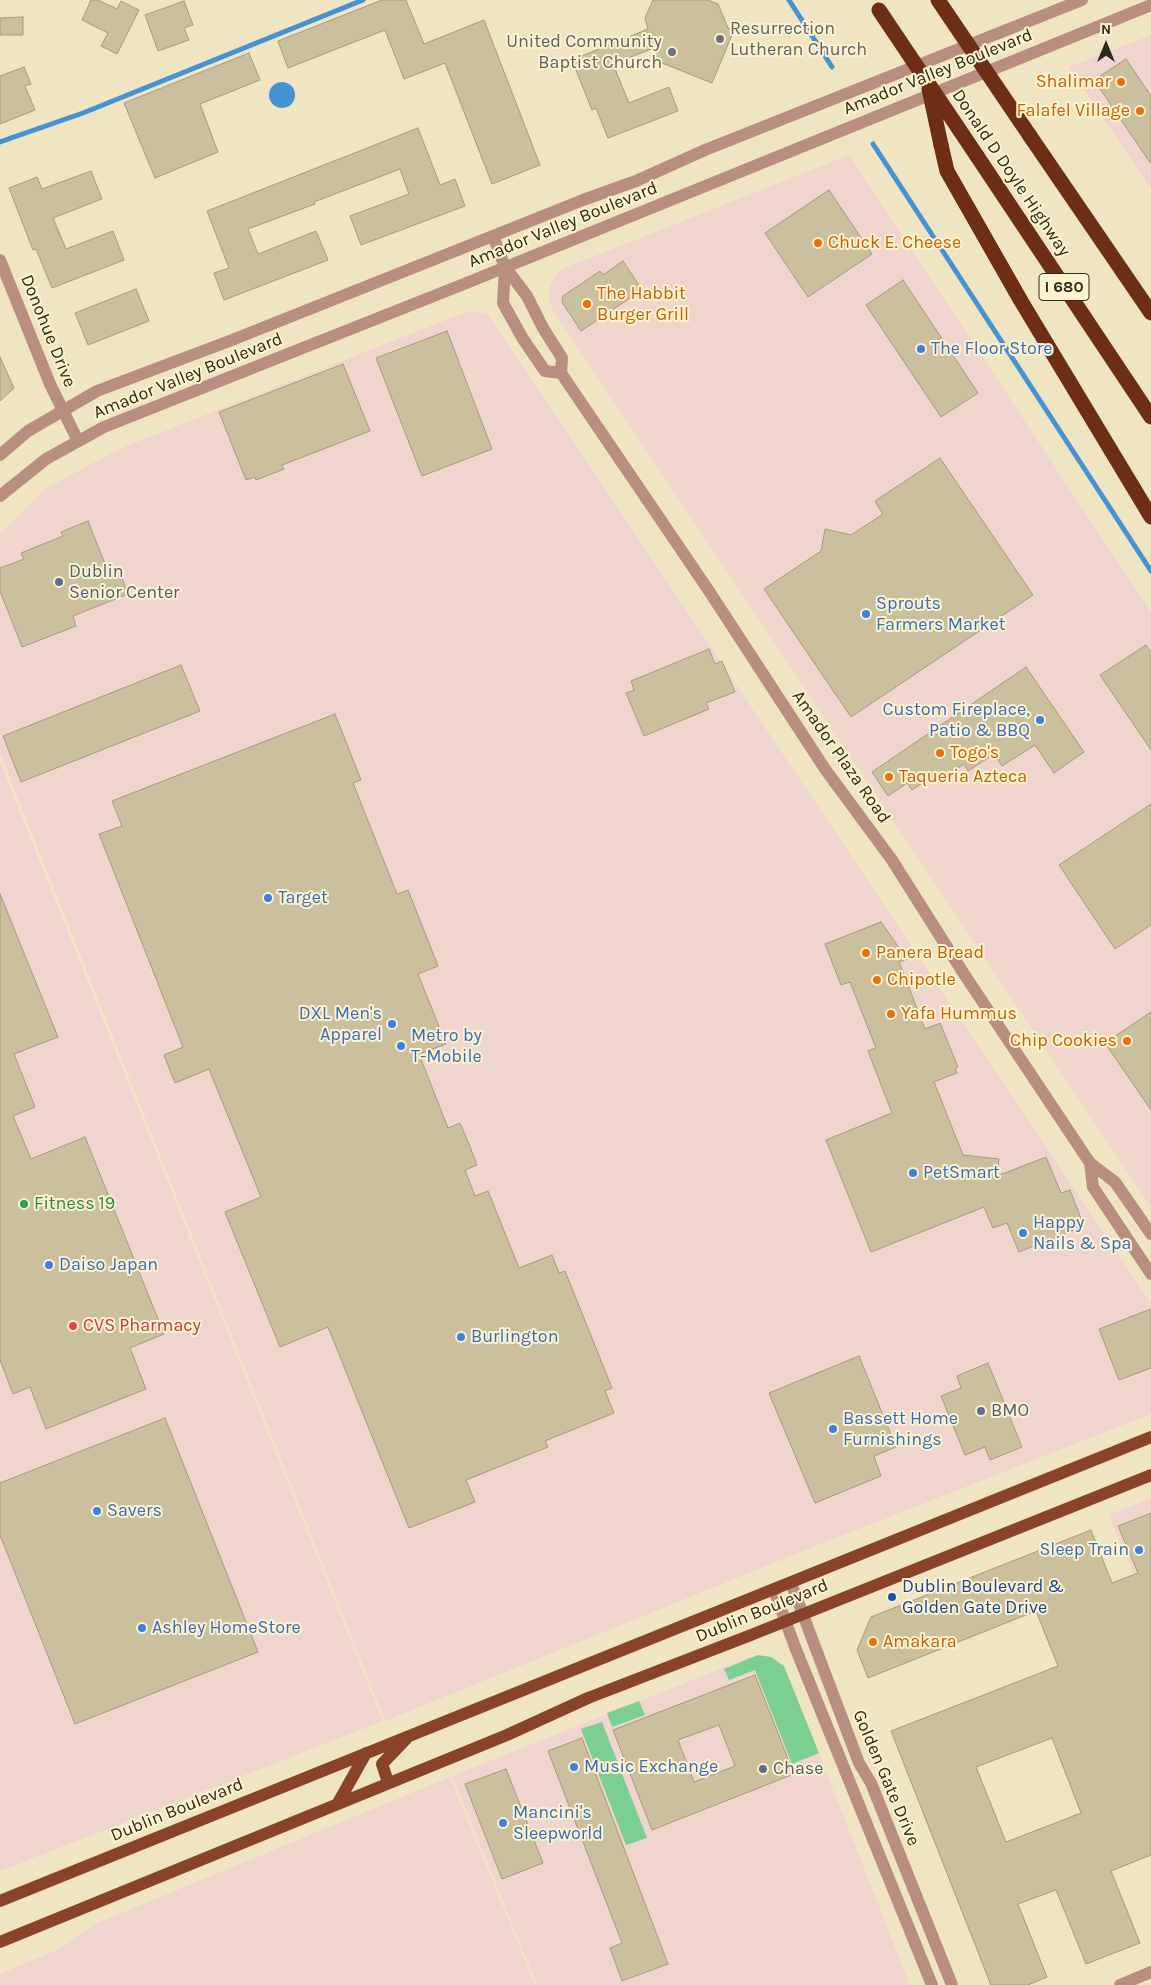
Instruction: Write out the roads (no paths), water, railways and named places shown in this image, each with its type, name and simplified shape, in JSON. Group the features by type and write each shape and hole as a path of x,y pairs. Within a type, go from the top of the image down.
{"highway":[{"name":"Donald D Doyle Highway","path":"938,0 1151,312"},
{"name":"Donald D Doyle Highway","path":"875,5 927,80 1151,418"},
{"path":"927,80 947,171 1021,301 1151,518"}],"main road":[{"name":"Dublin Boulevard","path":"0,1901 1151,1437"},
{"name":"Dublin Boulevard","path":"0,1942 506,1735 588,1698 1151,1475"},
{"name":"Dublin Boulevard","path":"388,1782 382,1764 409,1735"},
{"path":"338,1803 366,1752"}],"street":[{"name":"Amador Valley Boulevard","path":"0,455 28,431 97,391 241,337 1082,0"},
{"name":"Amador Valley Boulevard","path":"0,496 46,459 104,427 505,267 1151,5"},
{"name":"Amador Plaza Road","path":"493,236 505,267 527,296 543,328 562,358 562,373 709,591 825,769 892,860 964,974 1090,1163 1115,1182 1151,1234"},
{"name":"Donohue Drive","path":"0,260 50,384 78,441"},
{"name":"Amador Plaza Road","path":"505,267 503,303 523,339 545,371 562,373"},
{"name":"Amador Plaza Road","path":"1090,1163 1093,1188 1151,1274"},
{"name":"Golden Gate Drive","path":"791,1583 859,1764 871,1783 952,1985"},
{"name":"Golden Gate Drive","path":"774,1590 932,1985"},
{"path":"1120,1985 1151,1972"}],"water":[{"path":"282,82 291,86 295,95 291,104 282,108 273,104 269,95 273,86"}],"waterway":[{"path":"0,142 83,113 363,0"},
{"path":"789,0 832,67"},
{"path":"873,144 1151,571"}],"place":[{"name":"Resurrection Lutheran Church","path":"720,39"},
{"name":"United Community Baptist Church","path":"672,52"},
{"name":"Shalimar","path":"1121,82"},
{"name":"Falafel Village","path":"1140,111"},
{"name":"Chuck E. Cheese","path":"818,243"},
{"name":"The Habbit Burger Grill","path":"587,304"},
{"name":"The Floor Store","path":"921,349"},
{"name":"Dublin Senior Center","path":"59,582"},
{"name":"Sprouts Farmers Market","path":"866,614"},
{"name":"Custom Fireplace, Patio & BBQ","path":"1040,720"},
{"name":"Togo's","path":"940,753"},
{"name":"Taqueria Azteca","path":"889,777"},
{"name":"Target","path":"268,898"},
{"name":"Panera Bread","path":"866,953"},
{"name":"Chipotle","path":"877,980"},
{"name":"Yafa Hummus","path":"891,1014"},
{"name":"DXL Men's Apparel","path":"392,1024"},
{"name":"Chip Cookies","path":"1127,1041"},
{"name":"Metro by T-Mobile","path":"401,1046"},
{"name":"PetSmart","path":"913,1173"},
{"name":"Fitness 19","path":"24,1204"},
{"name":"Happy Nails & Spa","path":"1023,1233"},
{"name":"Daiso Japan","path":"49,1265"},
{"name":"CVS Pharmacy","path":"73,1326"},
{"name":"Burlington","path":"461,1337"},
{"name":"BMO","path":"981,1411"},
{"name":"Bassett Home Furnishings","path":"833,1429"},
{"name":"Savers","path":"97,1511"},
{"name":"Sleep Train","path":"1139,1550"},
{"name":"Dublin Boulevard & Golden Gate Drive","path":"892,1597"},
{"name":"Ashley HomeStore","path":"142,1628"},
{"name":"Amakara","path":"873,1642"},
{"name":"Music Exchange","path":"574,1767"},
{"name":"Chase","path":"763,1769"},
{"name":"Mancini's Sleepworld","path":"503,1823"}]}
